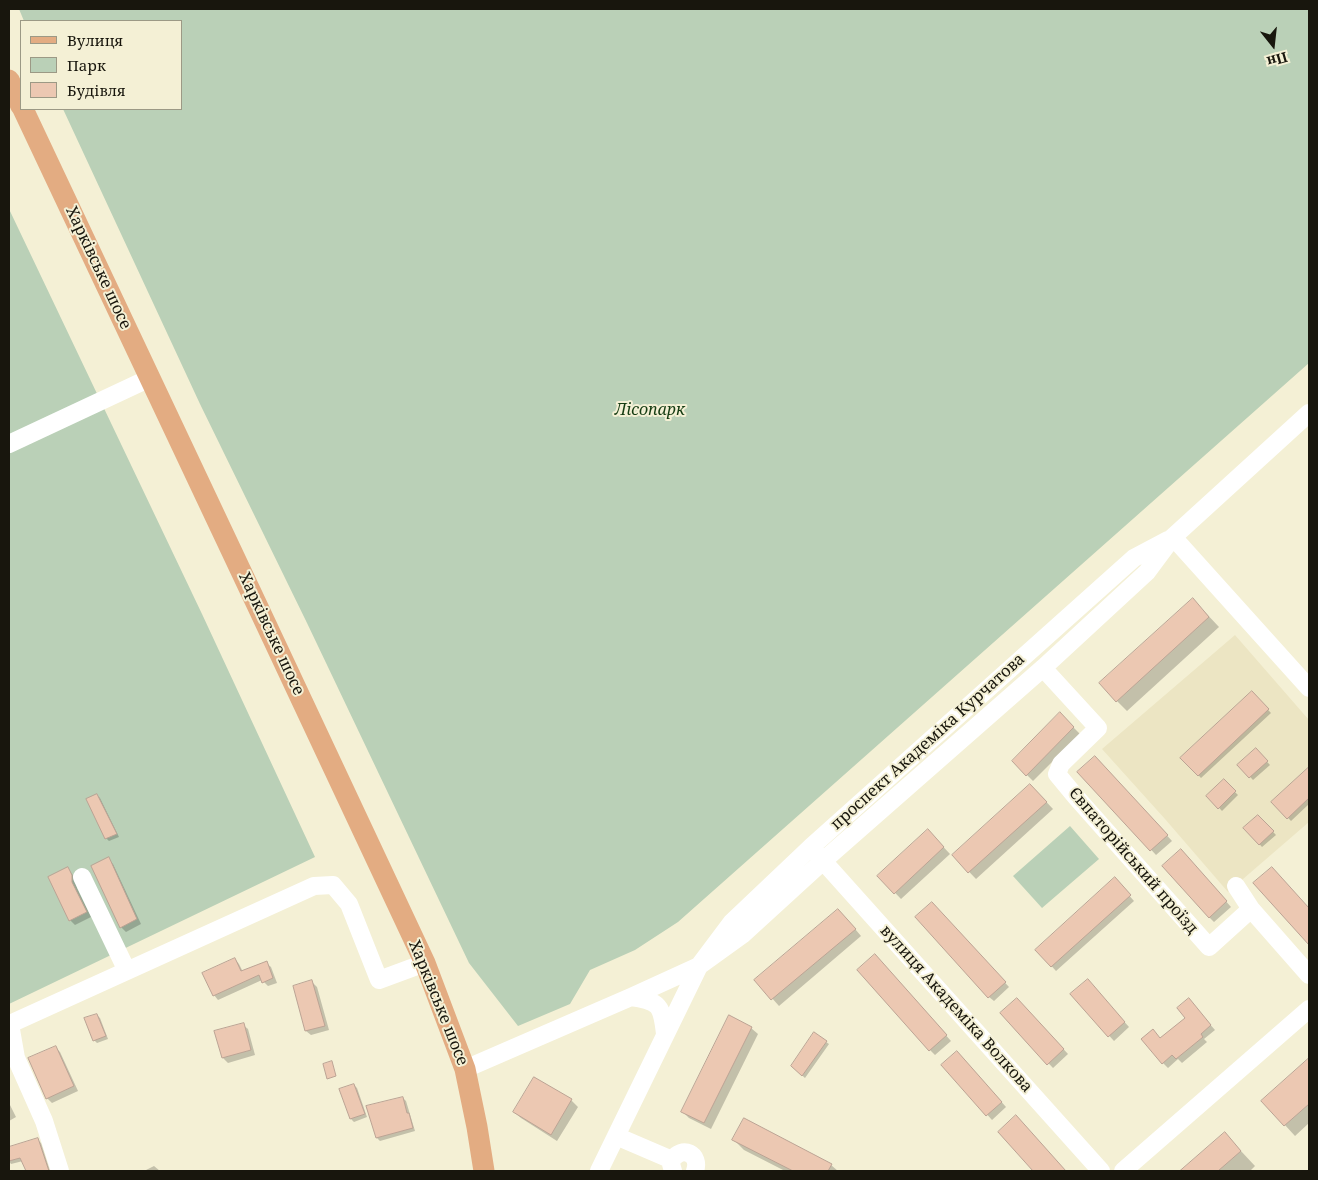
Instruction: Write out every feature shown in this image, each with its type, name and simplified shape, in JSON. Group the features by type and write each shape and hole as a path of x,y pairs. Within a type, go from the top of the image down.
{"main road":[{"name":"Харківське шосе","path":"9,80 20,103"},
{"name":"Харківське шосе","path":"23,110 258,605 424,963 465,1069 484,1171"}],"street":[{"path":"9,444 150,378"},
{"name":"проспект Академіка Курчатова","path":"599,1171 700,966 732,922 1044,668 1147,572 1173,537 1309,414"},
{"path":"1173,537 1309,688"},
{"name":"проспект Академіка Курчатова","path":"817,854 1134,558 1173,537"},
{"name":"Євпаторійський проїзд","path":"1044,668 1098,728 1061,764 1057,774 1076,797 1209,947 1251,909"},
{"name":"вулиця Академіка Волкова","path":"817,854 1102,1171"},
{"path":"82,877 127,971"},
{"path":"60,1171 44,1120 16,1058 10,1024 314,886 333,885 349,904 379,980 424,963"},
{"path":"1236,886 1251,909 1309,975"},
{"path":"465,1069 700,966"},
{"path":"631,997 642,998 656,1003 663,1014 665,1034"},
{"path":"1124,1171 1309,1009"},
{"path":"616,1136 672,1166 677,1154 689,1153 696,1162 695,1171"}],"shaded area":[{"path":"1235,635 1309,720 1309,822 1228,892 1102,749"}],"green space":[{"name":"Лісопарк","path":"19,9 1309,9 1309,363 678,922 635,950 590,970 570,1004 518,1026 469,963 200,404 63,110 182,110 182,20 24,20"},
{"path":"9,209 202,614 315,857 9,1004"},
{"path":"1070,826 1099,859 1042,908 1013,876"}],"building":[{"path":"1193,598 1209,617 1116,702 1099,683"},
{"path":"1252,691 1269,709 1198,776 1180,758"},
{"path":"1060,712 1074,727 1026,776 1012,761"},
{"path":"1256,748 1268,761 1249,778 1237,765"},
{"path":"1095,756 1168,835 1150,851 1077,772"},
{"path":"1309,767 1309,798 1287,819 1271,802"},
{"path":"1224,779 1236,791 1218,809 1206,796"},
{"path":"1030,784 1047,802 968,873 952,855"},
{"path":"97,794 117,834 105,839 86,799"},
{"path":"1258,815 1274,831 1259,845 1243,828"},
{"path":"928,829 944,847 894,894 877,876"},
{"path":"1181,849 1227,901 1209,918 1162,866"},
{"path":"109,857 137,919 120,928 91,866"},
{"path":"68,867 72,875 72,882 87,912 69,921 48,877"},
{"path":"1272,867 1309,908 1309,945 1253,883"},
{"path":"1115,877 1131,895 1051,967 1035,950"},
{"path":"932,902 1006,982 988,998 915,917"},
{"path":"838,909 856,929 771,1000 754,980"},
{"path":"875,954 947,1035 929,1051 857,970"},
{"path":"235,958 241,971 267,961 273,978 262,983 259,975 213,996 202,973"},
{"path":"1088,979 1125,1022 1108,1037 1070,994"},
{"path":"312,980 325,1026 305,1031 293,986"},
{"path":"1017,998 1064,1049 1047,1065 1000,1013"},
{"path":"1189,998 1211,1025 1201,1034 1203,1037 1176,1059 1172,1055 1162,1064 1141,1039 1153,1029 1160,1038 1185,1018 1177,1008"},
{"path":"97,1014 106,1036 93,1041 84,1018"},
{"path":"729,1015 752,1027 704,1123 681,1112"},
{"path":"244,1023 251,1050 222,1058 214,1031"},
{"path":"814,1032 827,1041 802,1076 791,1066"},
{"path":"56,1046 74,1086 46,1099 28,1058"},
{"path":"957,1051 1002,1102 986,1116 941,1065"},
{"path":"1309,1058 1309,1104 1284,1126 1261,1101"},
{"path":"332,1061 336,1076 327,1079 323,1064"},
{"path":"534,1077 572,1099 551,1135 513,1112"},
{"path":"354,1084 365,1114 350,1119 339,1089"},
{"path":"403,1097 413,1128 376,1138 366,1106"},
{"path":"1016,1115 1066,1171 1033,1171 998,1132"},
{"path":"744,1118 832,1164 828,1171 793,1171 732,1140"},
{"path":"1225,1132 1241,1151 1218,1171 1180,1171"},
{"path":"38,1138 49,1171 26,1171 20,1158 9,1161 9,1147"}]}
